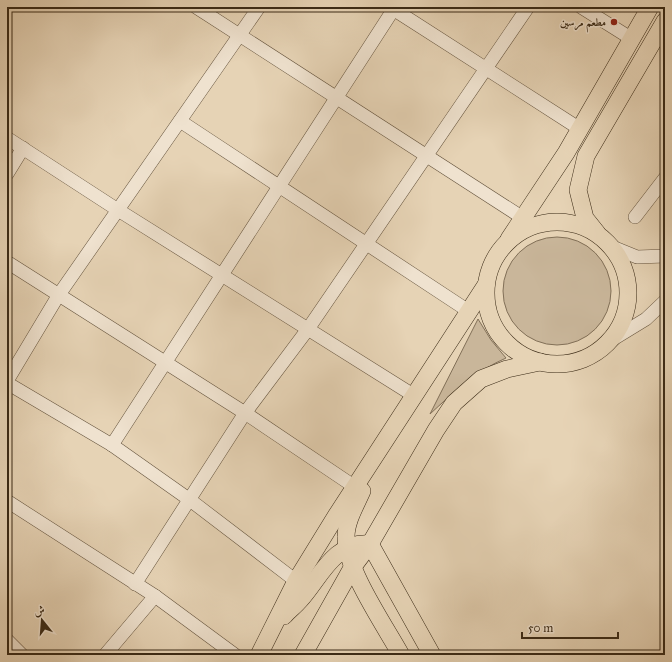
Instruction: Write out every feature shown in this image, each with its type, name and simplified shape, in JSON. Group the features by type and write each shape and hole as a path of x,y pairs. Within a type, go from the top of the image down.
{"main road":[{"path":"259,655 296,580 413,395 470,312 486,285 492,264 580,129 650,7"},
{"path":"486,285 487,305 493,325 505,342 521,355 540,362 559,364 578,361 595,354 610,341 621,324 628,304 628,283 622,263 585,218 578,190 586,156 665,21"},
{"path":"503,247 519,233 539,225 560,222 581,226 605,241"},
{"path":"303,655 352,568 370,544 436,430 454,402 481,380 507,369 540,362"},
{"path":"387,437 349,520 346,536 347,549 352,568 401,655"},
{"path":"273,627 300,600 322,569 347,549 358,543 370,544"},
{"path":"370,544 432,655"}],"street":[{"path":"196,7 523,218"},
{"path":"259,7 58,296 7,382 112,445 190,500 296,580"},
{"path":"135,584 245,412 308,329 528,7"},
{"path":"582,7 632,39"},
{"path":"112,445 337,98 393,8 580,129"},
{"path":"180,121 366,245 470,312"},
{"path":"7,138 118,210 413,395"},
{"path":"7,174 23,148"},
{"path":"635,217 665,178"},
{"path":"605,241 636,257 665,256"},
{"path":"7,262 58,296 245,412 355,487"},
{"path":"610,341 646,318 665,301"},
{"path":"7,501 155,596 235,655"},
{"path":"105,655 155,596"},
{"path":"7,640 22,655"}],"shaded area":[{"path":"557,237 578,241 595,253 607,270 611,291 607,312 595,329 578,341 557,345 536,341 519,329 507,312 503,291 507,270 519,253 536,241"},
{"path":"478,319 491,340 506,358 475,376 430,414"}],"place":[{"name":"مطعم مرسين","path":"614,22"}]}
